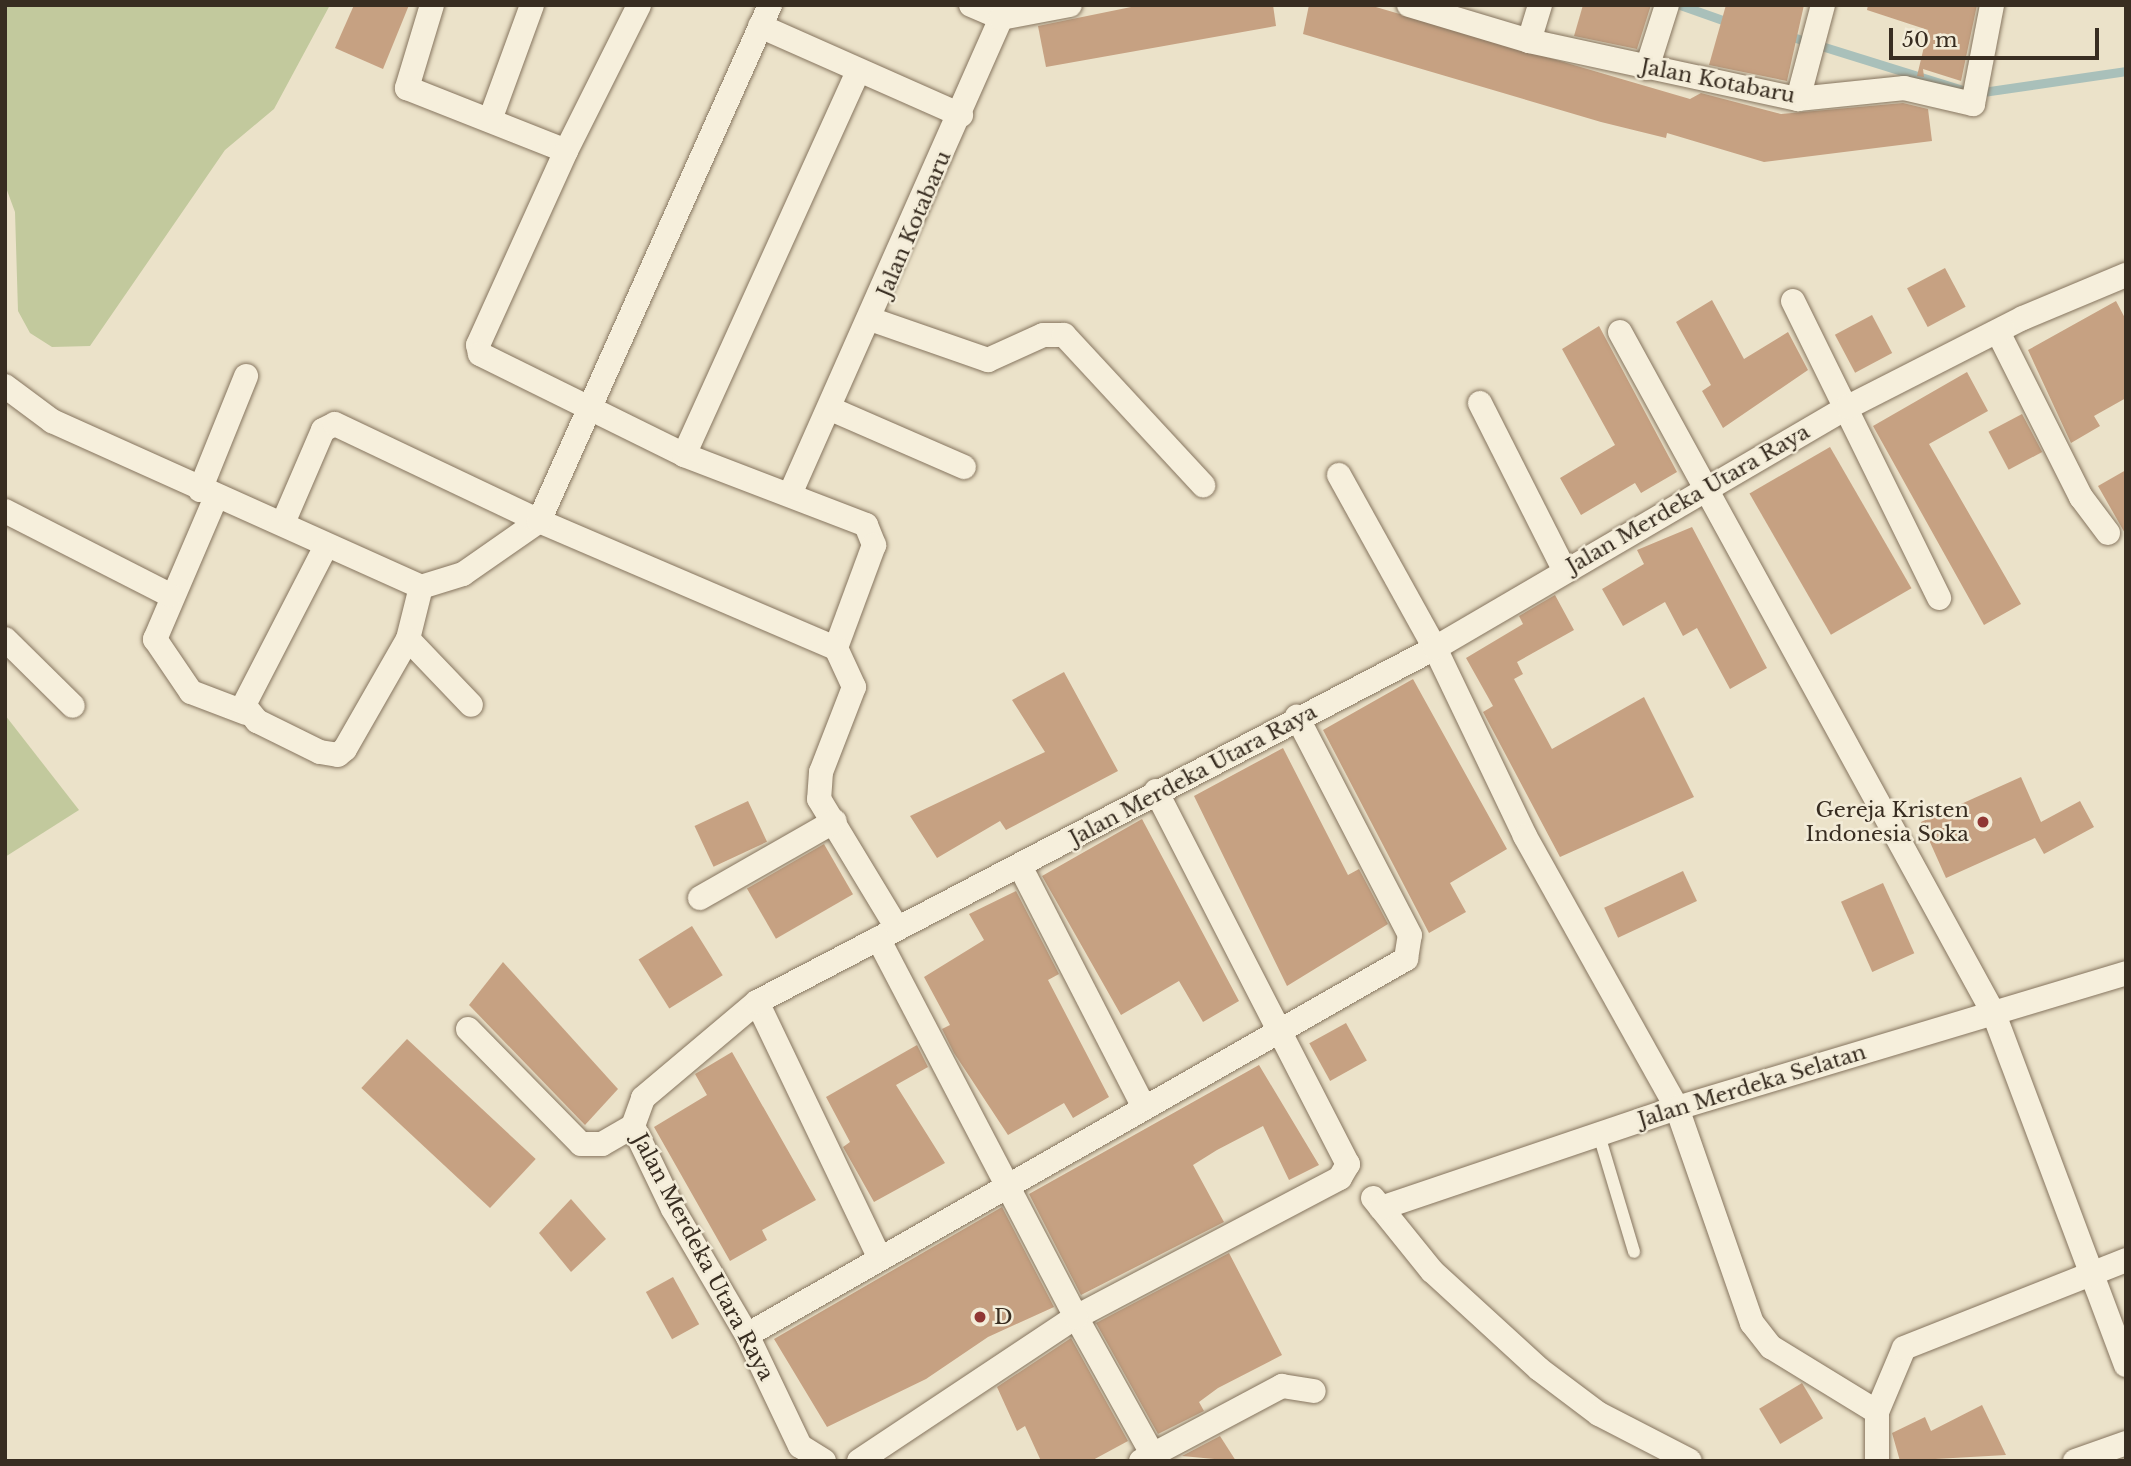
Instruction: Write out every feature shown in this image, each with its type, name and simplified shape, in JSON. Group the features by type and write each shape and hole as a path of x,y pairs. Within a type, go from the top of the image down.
{"street":[{"path":"432,5 407,88 566,151"},
{"path":"490,120 532,5"},
{"path":"639,5 566,151 478,348 483,357 586,411 684,455 791,492 866,525 874,535 836,648"},
{"path":"971,5 1001,18 1070,5"},
{"name":"Jalan Kotabaru","path":"1409,5 1529,41 1798,99 1904,88 1975,90 1992,5"},
{"path":"1529,41 1540,5"},
{"path":"1798,99 1823,5"},
{"path":"1647,68 1666,11"},
{"path":"5,386 31,410 208,494 283,523 325,548 421,587 463,574 540,521 586,411 765,16 858,72 961,115"},
{"name":"Jalan Kotabaru","path":"791,492 873,320 1001,18"},
{"path":"684,455 858,72"},
{"name":"Jalan Merdeka Utara Raya","path":"824,1461 800,1446 747,1335 633,1126 643,1098 757,1002 887,933 1021,868 1156,791 1297,717 1435,649 1848,407 1998,332 2126,275"},
{"path":"1793,300 1848,407 1939,598"},
{"path":"873,320 981,359 1011,355 1043,335 1064,335 1203,485"},
{"path":"1620,332 1994,1014 2126,1365"},
{"path":"1998,332 2081,497 2108,533"},
{"path":"246,376 208,494 156,627 159,653 202,699 246,713 338,755 408,639 421,587"},
{"path":"1480,403 1564,571"},
{"path":"831,409 964,467"},
{"path":"283,523 323,430 335,424 540,521 836,648 854,687 818,781 819,799 835,821 1008,1182 1150,1459 1282,1386 1314,1391"},
{"path":"1339,474 1435,649 1525,836 1677,1108 1752,1323 1771,1347 1877,1412"},
{"path":"5,511 170,595"},
{"path":"246,713 245,699 325,548"},
{"path":"5,639 73,706"},
{"path":"408,639 471,705"},
{"path":"747,1335 878,1255 1279,1027 1406,959 1412,943 1297,717"},
{"path":"1156,791 1366,1188 1432,1271 1539,1369 1599,1413 1689,1461"},
{"path":"700,898 835,821"},
{"path":"1021,868 1143,1105"},
{"name":"Jalan Merdeka Selatan","path":"1366,1188 1599,1135 1677,1108 2126,973"},
{"path":"757,1002 878,1255"},
{"path":"468,1029 581,1144 590,1149 633,1126"},
{"path":"859,1461 1076,1317 1340,1178 1366,1188"},
{"path":"1877,1461 1877,1412 1904,1348 2126,1260"},
{"path":"2075,1461 2126,1443"}],"lane":[{"path":"1599,1135 1634,1252"}],"green space":[{"path":"5,5 330,5 274,109 225,150 90,346 52,347 30,333 18,311 15,212 5,185"},
{"path":"5,715 79,810 5,857"}],"building":[{"path":"354,5 409,5 383,69 335,48"},
{"path":"1141,5 1273,5 1276,26 1046,67 1038,26"},
{"path":"1309,5 1369,5 1690,99 1701,93 1781,114 1903,103 1928,109 1932,141 1764,162 1667,133 1666,138 1601,122 1303,34"},
{"path":"1583,5 1651,5 1637,49 1574,36"},
{"path":"1726,5 1804,5 1787,81 1709,65"},
{"path":"1868,5 1977,5 1961,81 1923,69 1924,77 1917,76 1928,30 1867,10"},
{"path":"1945,268 1966,307 1928,327 1907,288"},
{"path":"1712,300 1744,359 1788,332 1808,370 1723,428 1702,391 1711,385 1676,322"},
{"path":"2116,301 2126,320 2126,398 2094,416 2100,426 2071,443 2028,350"},
{"path":"1872,315 1892,353 1855,373 1835,335"},
{"path":"1599,326 1677,472 1641,493 1635,483 1581,515 1560,478 1615,445 1562,349"},
{"path":"1967,372 1988,411 1929,444 2021,604 1984,625 1873,426"},
{"path":"2022,414 2042,452 2009,470 1988,432"},
{"path":"1830,447 1912,588 1831,635 1749,494"},
{"path":"2126,470 2126,535 2098,486"},
{"path":"1692,527 1767,668 1730,689 1697,628 1683,636 1665,602 1623,626 1602,589 1644,564 1637,550"},
{"path":"1555,595 1574,630 1517,662 1523,674 1514,679 1552,749 1644,697 1694,797 1560,857 1483,712 1493,706 1466,658 1523,624 1519,616"},
{"path":"1064,672 1118,771 1006,830 1000,821 937,858 910,816 1045,752 1012,700"},
{"path":"1413,679 1507,849 1450,883 1466,912 1429,933 1323,730"},
{"path":"1283,748 1348,875 1359,869 1388,924 1287,986 1194,796"},
{"path":"2021,777 2041,822 2080,801 2094,827 2044,854 2035,838 1946,878 1921,822"},
{"path":"748,801 767,842 714,867 695,826"},
{"path":"1142,819 1239,1001 1203,1022 1179,981 1121,1015 1042,876"},
{"path":"824,844 853,894 776,939 747,888"},
{"path":"1683,871 1697,901 1618,938 1604,908"},
{"path":"1883,883 1914,953 1872,972 1841,902"},
{"path":"1016,891 1059,974 1048,980 1109,1097 1073,1118 1064,1103 1008,1135 954,1053 942,1029 950,1025 924,977 984,940 969,914"},
{"path":"692,926 723,975 669,1009 639,959"},
{"path":"503,962 618,1089 585,1125 469,1005"},
{"path":"1346,1023 1367,1061 1330,1081 1309,1043"},
{"path":"407,1039 536,1159 490,1208 361,1088"},
{"path":"917,1045 928,1067 896,1085 945,1163 874,1202 843,1147 850,1142 826,1097"},
{"path":"732,1052 816,1200 762,1230 767,1240 730,1261 654,1127 707,1095 695,1074"},
{"path":"1259,1065 1319,1165 1289,1180 1263,1126 1217,1150 1193,1165 1224,1222 1081,1295 1029,1194"},
{"path":"571,1199 606,1239 571,1272 539,1233"},
{"path":"1002,1207 1054,1307 988,1337 926,1379 827,1427 774,1339"},
{"path":"1229,1253 1282,1355 1218,1388 1199,1402 1204,1411 1158,1434 1096,1323"},
{"path":"673,1277 699,1324 672,1339 646,1292"},
{"path":"1071,1338 1128,1441 1091,1461 1041,1461 1025,1426 1017,1431 997,1387"},
{"path":"1802,1383 1823,1418 1780,1444 1759,1409"},
{"path":"1982,1405 2006,1455 1900,1461 1892,1433 1925,1417 1931,1431"},
{"path":"1220,1436 1236,1461 1182,1456"}],"waterway":[{"path":"1680,5 1731,23"},
{"path":"1786,35 1963,90"},
{"path":"1976,93 2126,71"}],"place":[{"name":"Gereja Kristen Indonesia Soka","path":"1983,822"},
{"name":"D","path":"980,1317"}]}
